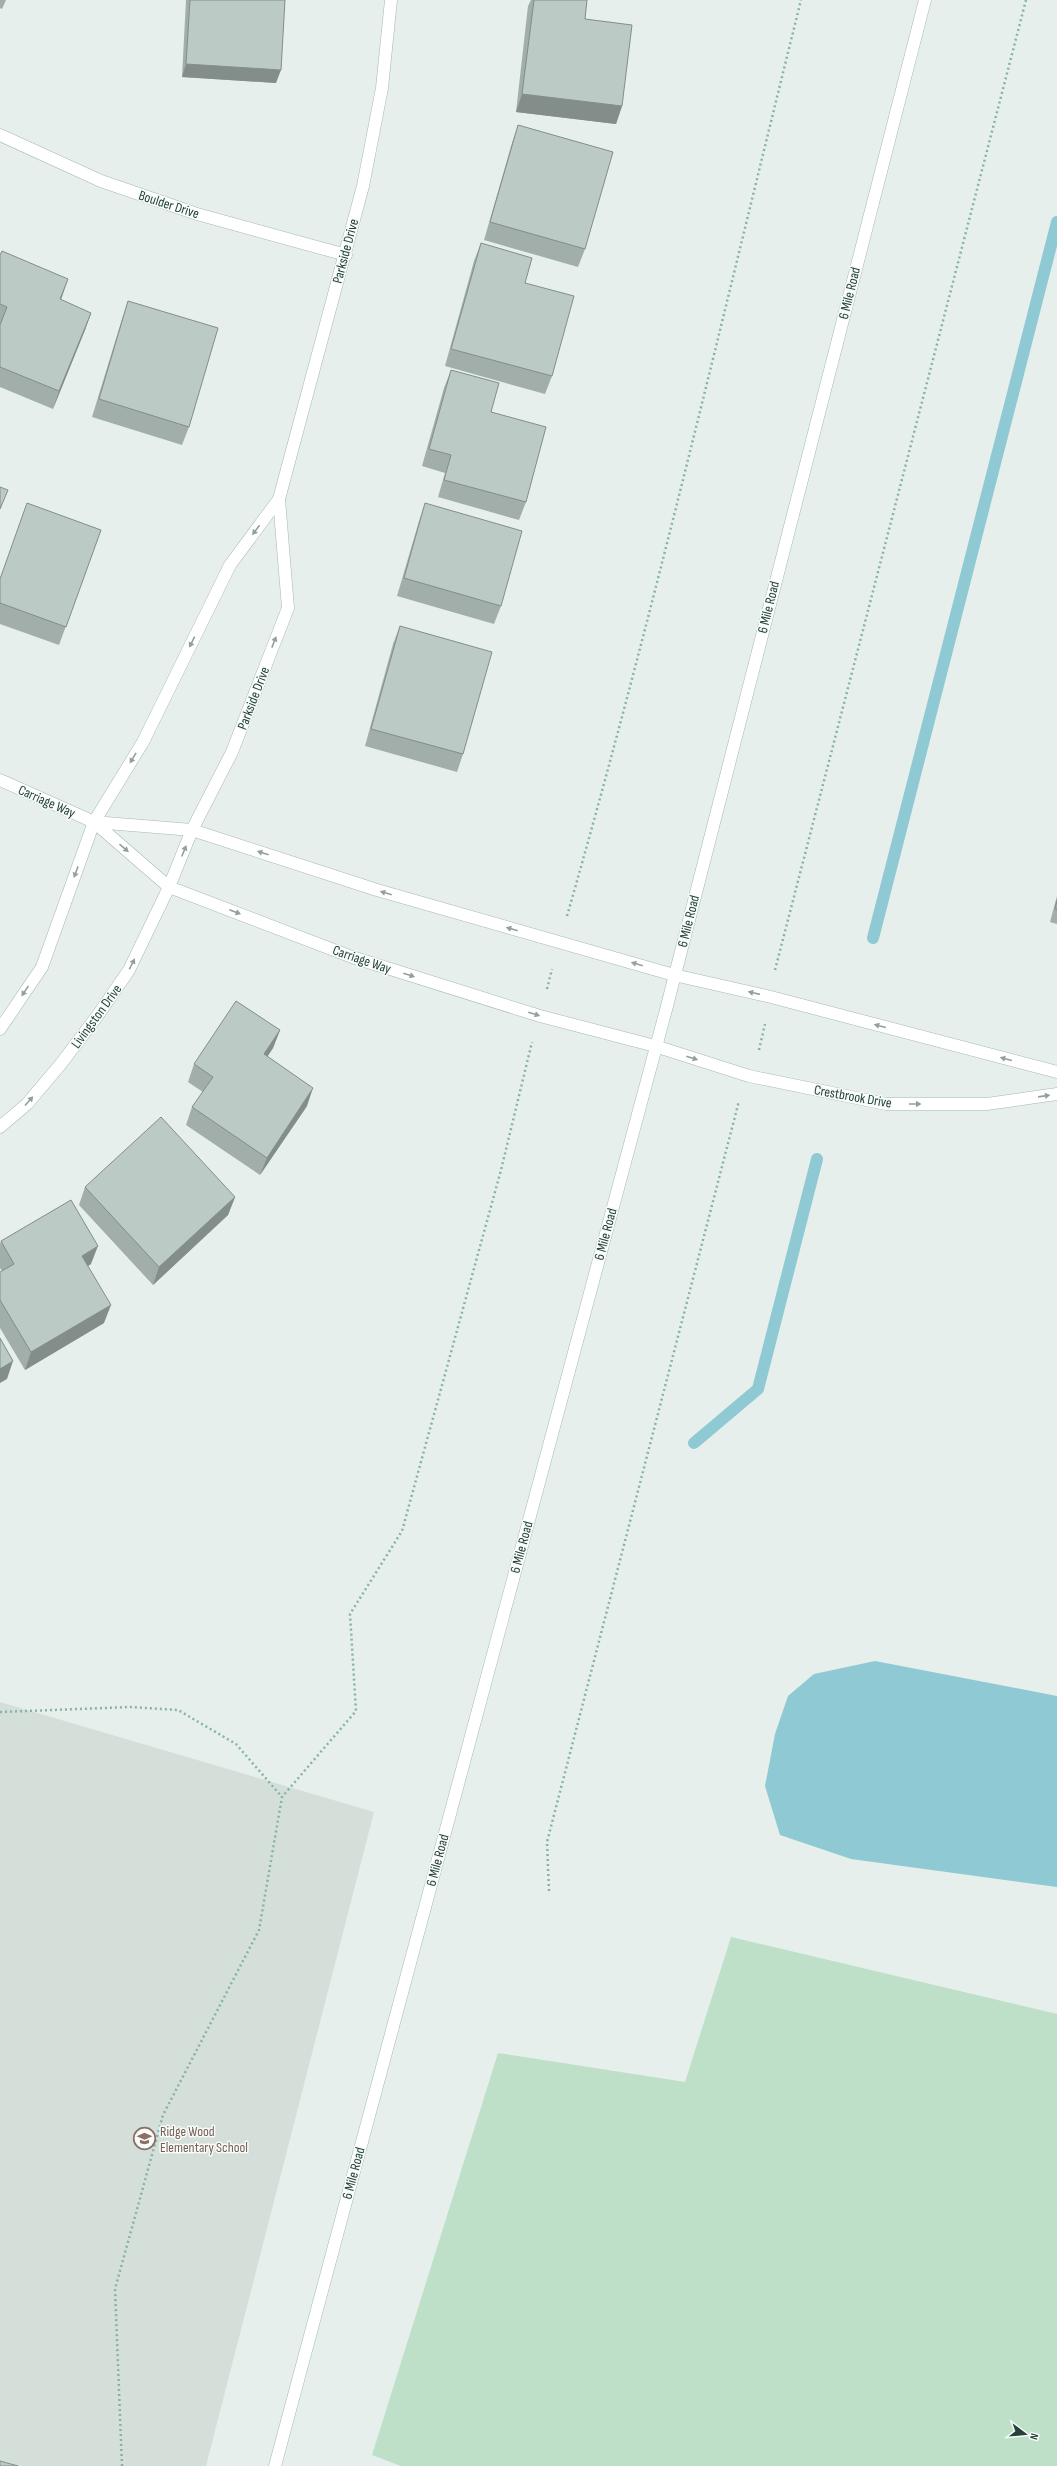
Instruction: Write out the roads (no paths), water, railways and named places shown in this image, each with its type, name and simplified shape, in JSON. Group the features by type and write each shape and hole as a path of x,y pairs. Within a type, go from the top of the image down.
{"street":[{"name":"Parkside Drive","path":"169,887 192,830 232,752 288,608 279,498 346,255 363,186 382,88 391,0"},
{"name":"6 Mile Road","path":"275,2466 674,975 925,0"},
{"name":"Boulder Drive","path":"0,135 100,182 197,214 346,255"},
{"name":"Parkside Drive","path":"94,822 143,742 230,565 279,498"},
{"name":"Carriage Way","path":"0,780 94,822 169,887 352,957 540,1016 655,1046"},
{"name":"Carriage Way","path":"94,822 192,830 377,890 674,975"},
{"path":"0,1029 42,967 94,822"},
{"name":"Livingston Drive","path":"0,1128 27,1104 98,1015 129,970 169,887"},
{"path":"674,975 771,997 1057,1072"},
{"name":"Crestbrook Drive","path":"655,1046 750,1076 886,1104 986,1104 1057,1094"}],"water":[{"path":"875,1661 1057,1696 1057,1887 851,1859 780,1835 765,1786 775,1734 788,1696 814,1674"}],"waterway":[{"path":"873,938 1057,222"},
{"path":"694,1443 758,1389 817,1159"}],"place":[{"name":"Ridge Wood Elementary School","path":"145,2139"}]}
